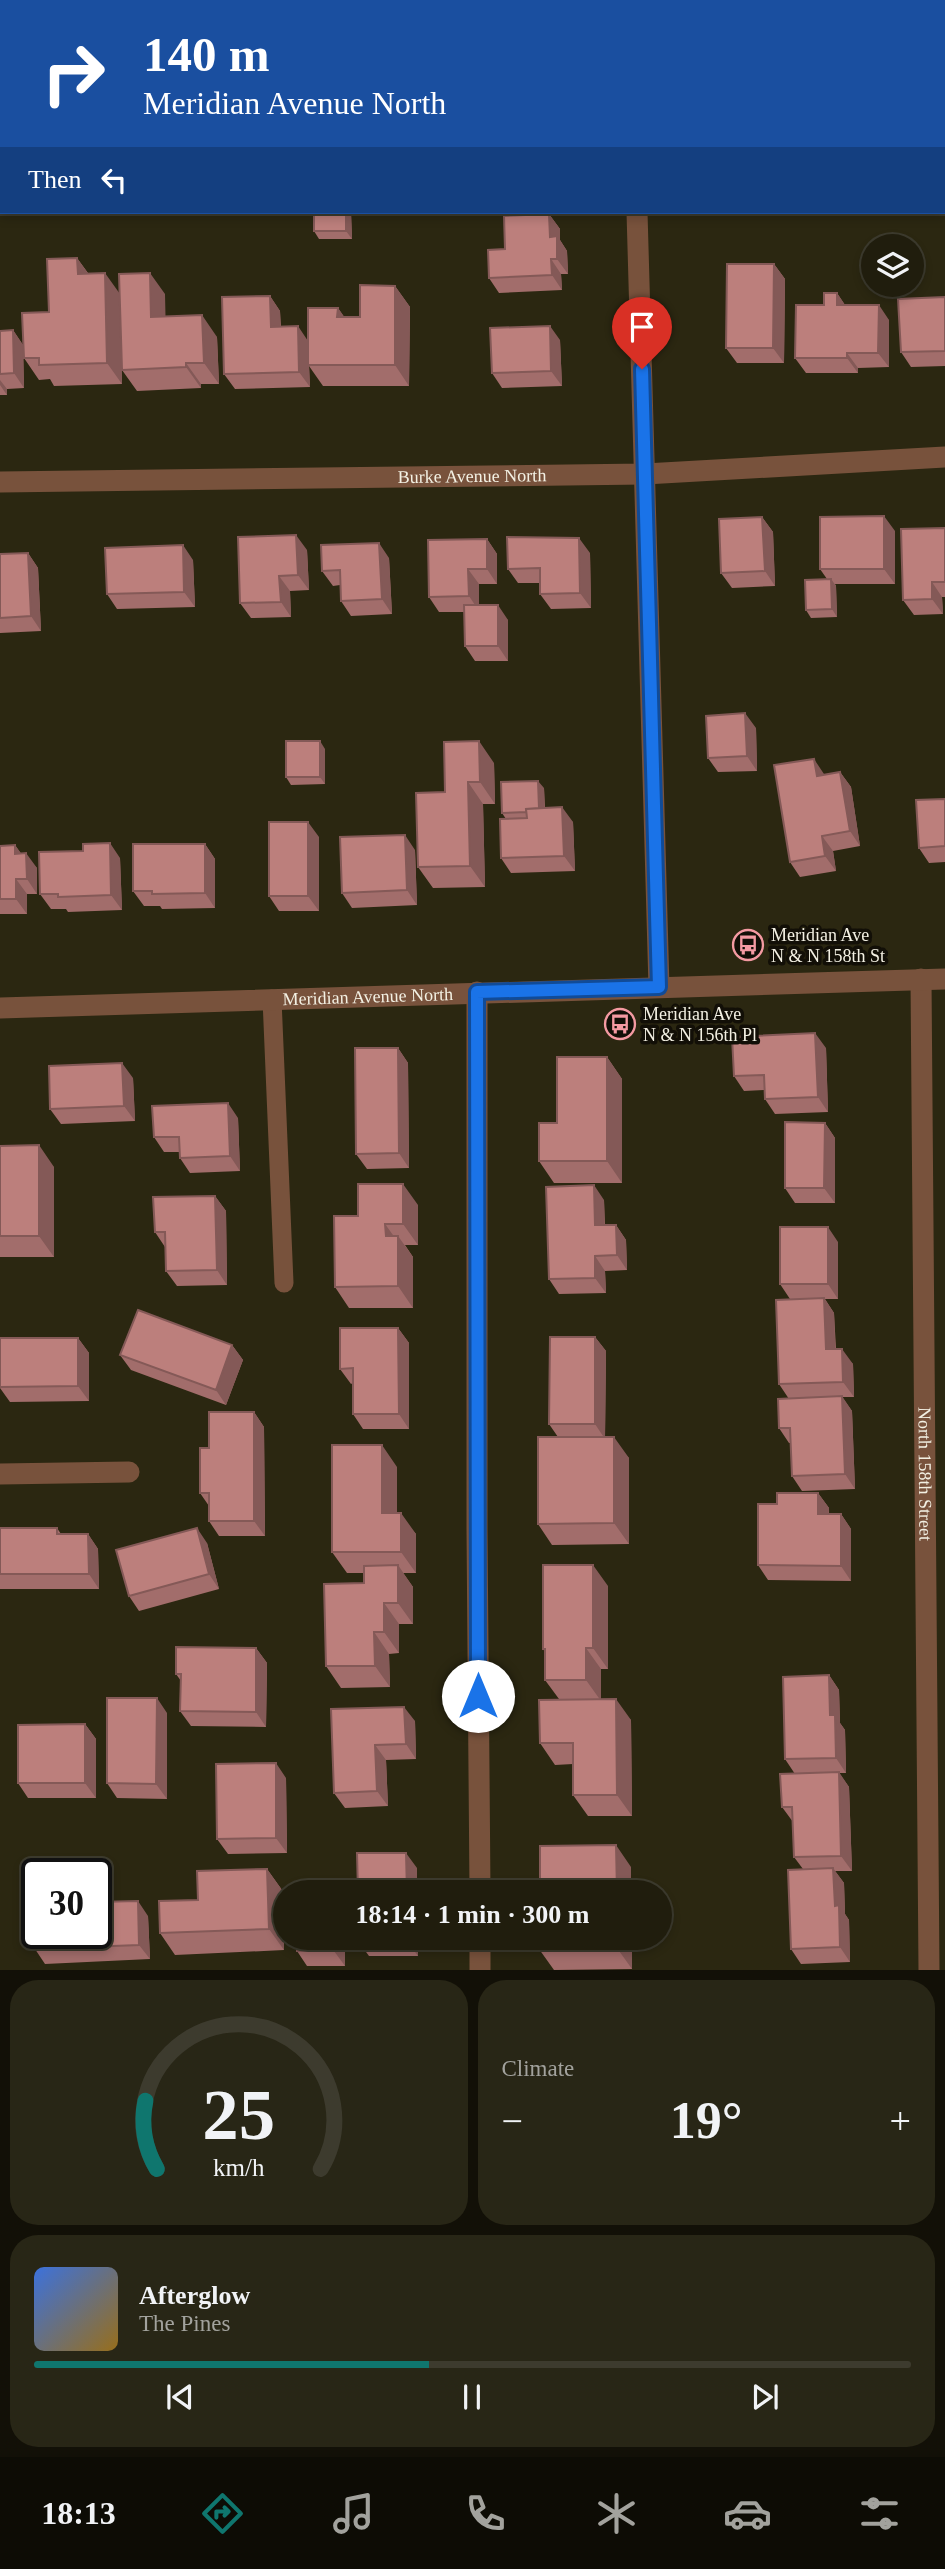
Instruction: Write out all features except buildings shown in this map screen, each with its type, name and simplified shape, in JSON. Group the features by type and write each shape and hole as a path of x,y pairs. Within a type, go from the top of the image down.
{"street":[{"path":"637,214 659,987"},
{"name":"Burke Avenue North","path":"0,482 645,474 945,457"},
{"name":"North 158th Street","path":"921,979 929,1970"},
{"name":"Meridian Avenue North","path":"0,1008 945,979"},
{"path":"477,992 480,1880"},
{"path":"0,1474 129,1472"},
{"path":"480,1950 480,1970"}],"lane":[{"path":"272,999 284,1283"}],"place":[{"name":"Meridian Ave N & N 158th St","path":"748,945"},
{"name":"Meridian Ave N & N 156th Pl","path":"620,1024"}],"route":[{"path":"478,1696 477,992 659,987 642,369"}]}
